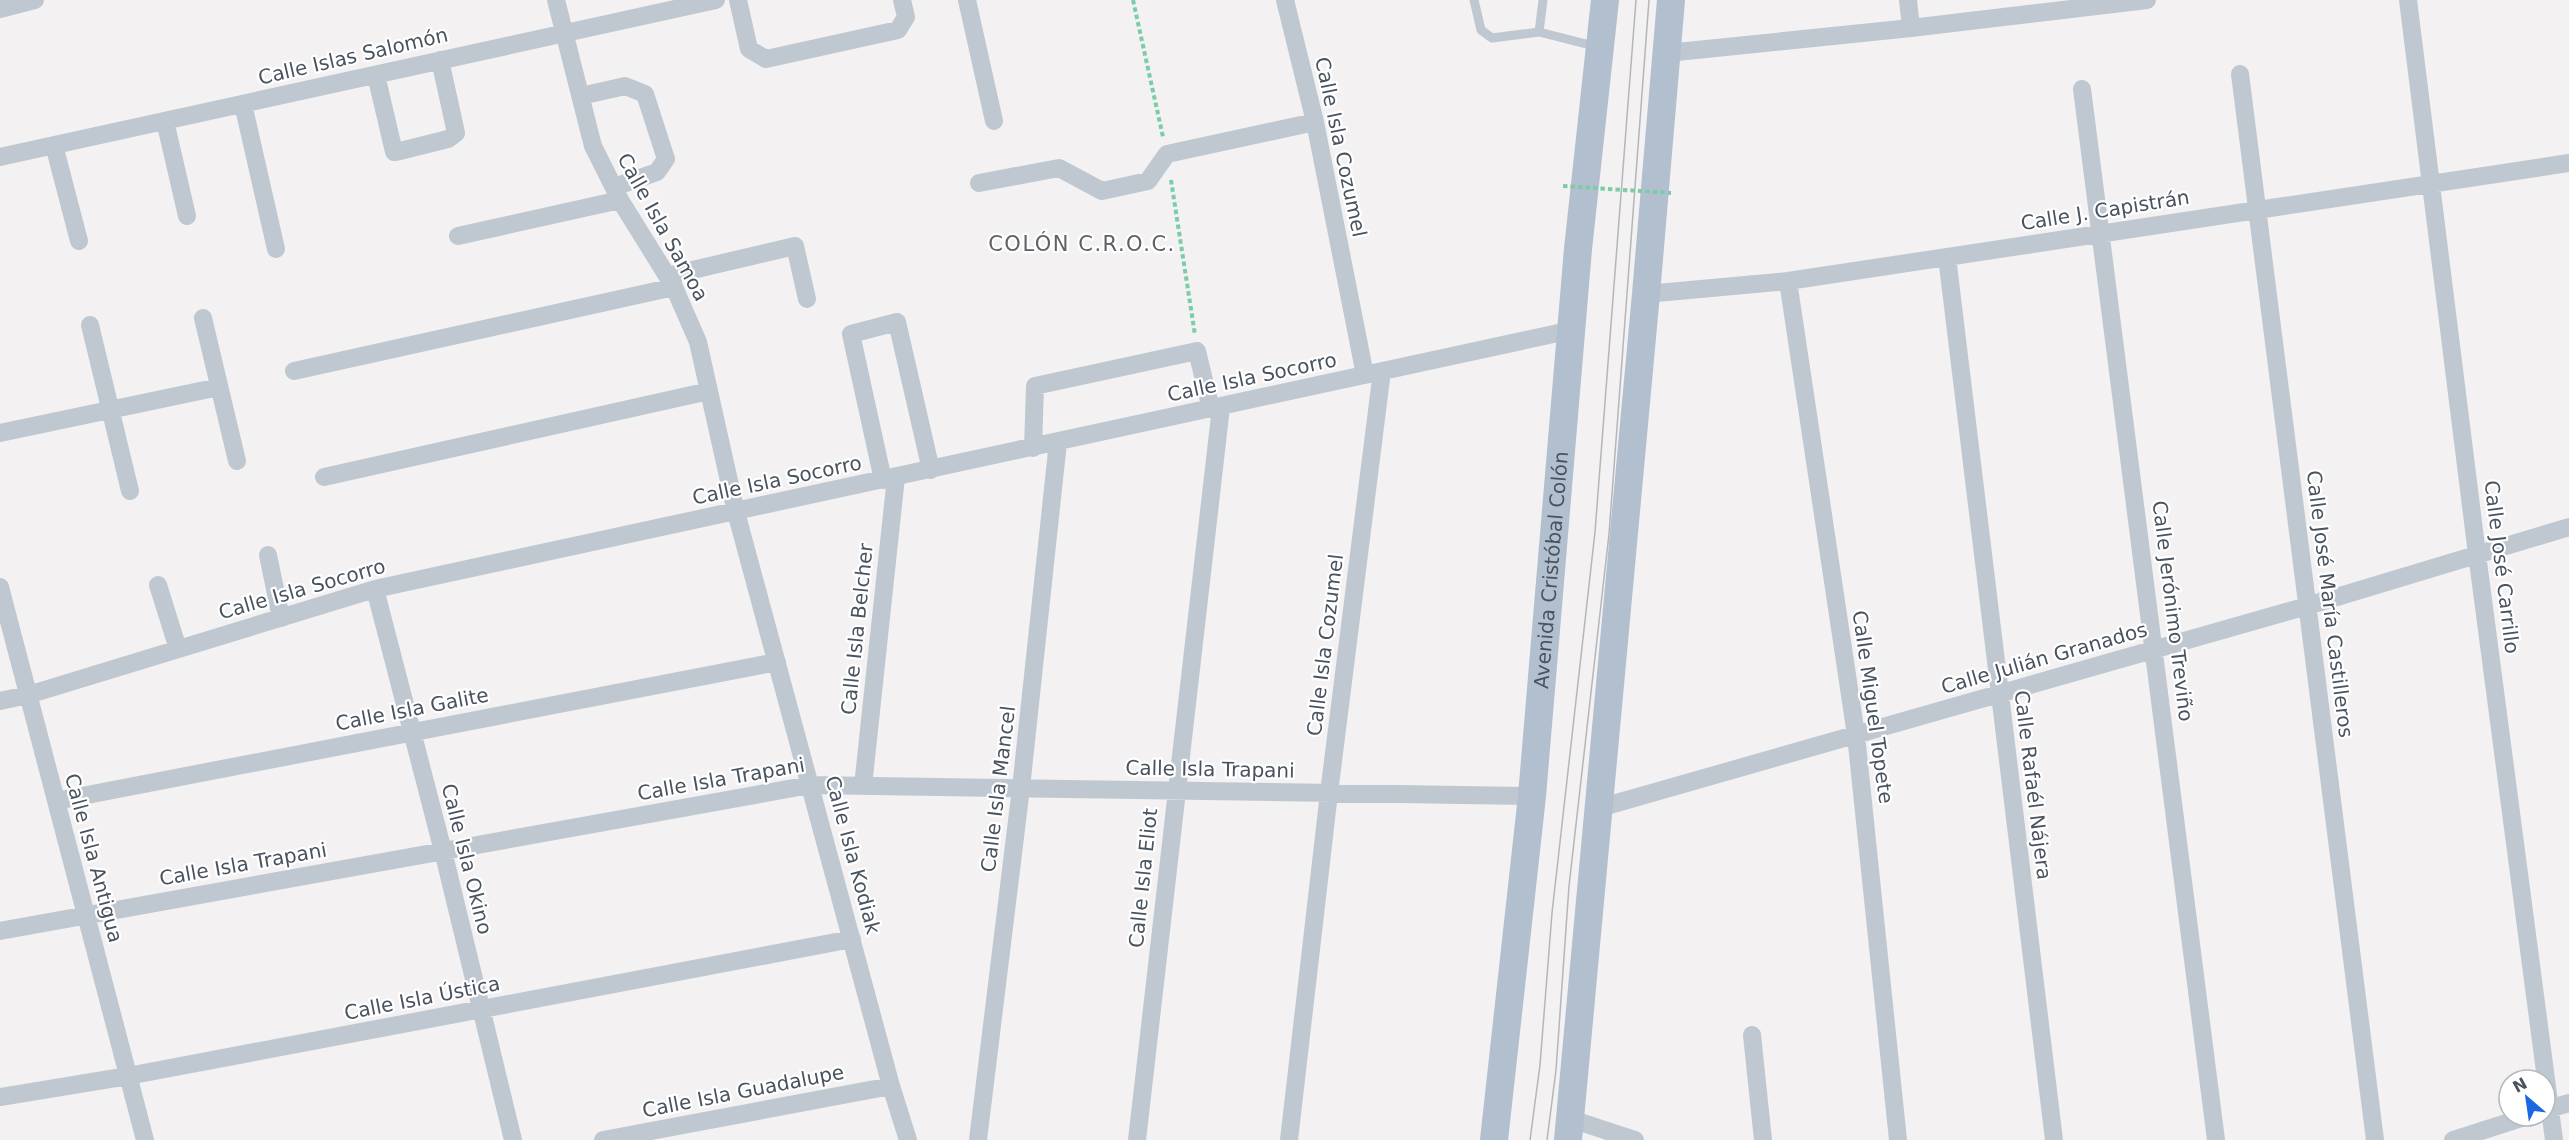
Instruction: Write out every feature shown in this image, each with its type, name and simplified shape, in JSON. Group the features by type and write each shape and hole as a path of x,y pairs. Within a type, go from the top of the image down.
{"main road":[{"name":"Avenida Cristóbal Colón","path":"1494,1140 1532,796 1572,330 1605,0"},
{"path":"1569,1129 1647,294 1671,0"}],"street":[{"path":"0,9 35,0"},
{"name":"Calle Isla Samoa","path":"556,0 593,146 617,193 671,281 698,342 736,512"},
{"name":"Calle Islas Salomón","path":"0,157 716,0"},
{"path":"738,0 749,49 766,59 898,30 906,18 902,0"},
{"path":"967,0 994,121"},
{"name":"Calle Isla Cozumel","path":"1285,0 1373,373 1329,793 1289,1140"},
{"path":"1908,0 1911,28"},
{"path":"1667,53 1911,28 2073,5 2147,0"},
{"name":"Calle José Carrillo","path":"2408,0 2542,1068"},
{"path":"376,75 394,152 400,151 448,139 456,133 440,60"},
{"name":"Calle José María Castilleros","path":"2240,74 2375,1140"},
{"path":"458,236 617,193 657,172 666,159 645,94 625,86 581,96"},
{"name":"Calle Jerónimo Treviño","path":"2082,89 2216,1140"},
{"path":"243,104 276,249"},
{"path":"165,121 187,216"},
{"path":"979,183 1059,168 1102,191 1148,181 1167,154 1315,122"},
{"path":"54,145 79,241"},
{"name":"Calle J. Capistrán","path":"1647,294 1788,281 2569,163"},
{"path":"294,371 671,281 795,246 807,299"},
{"name":"Calle Rafaél Nájera","path":"1947,257 2054,1140"},
{"name":"Calle Miguel Topete","path":"1788,281 1856,735 1898,1140"},
{"path":"203,318 237,461"},
{"name":"Calle Isla Belcher","path":"863,786 889,479 851,334 897,322 931,470"},
{"path":"90,325 130,491"},
{"name":"Calle Isla Socorro","path":"0,701 28,695 375,589 1572,330"},
{"path":"1033,448 1035,386 1046,383 1197,351 1216,408"},
{"path":"0,433 219,387"},
{"path":"324,477 709,391"},
{"name":"Calle Isla Eliot","path":"1137,1140 1216,408"},
{"name":"Calle Isla Mancel","path":"978,1140 1022,788 1058,442"},
{"name":"Calle Isla Kodiak","path":"736,512 891,1086 908,1140"},
{"name":"Calle Julián Granados","path":"1599,808 2307,606 2569,527"},
{"path":"268,555 281,618"},
{"path":"158,585 178,649"},
{"name":"Calle Isla Antigua","path":"0,587 145,1140"},
{"name":"Calle Isla Okino","path":"375,589 443,851 513,1140"},
{"name":"Calle Isla Galite","path":"56,801 777,662"},
{"name":"Calle Isla Trapani","path":"0,931 810,785 1532,796"},
{"name":"Calle Isla Ústica","path":"0,1097 128,1076 852,939"},
{"path":"1752,1035 1763,1140"},
{"name":"Calle Isla Guadalupe","path":"603,1140 891,1086"},
{"path":"2454,1140 2497,1126"},
{"path":"1569,1129 1635,1140"}],"lane":[{"path":"1474,0 1481,30 1492,38 1539,32 1600,48"},
{"path":"1539,32 1543,0"}],"path":[{"path":"1563,186 1671,193"}],"tram line":[{"path":"1530,1140 1540,1065 1552,913 1595,532 1636,0"},
{"path":"1547,1140 1556,1070 1569,886 1609,534 1649,0"}],"district":[{"name":"COLÓN C.R.O.C.","path":"1082,244"}]}
